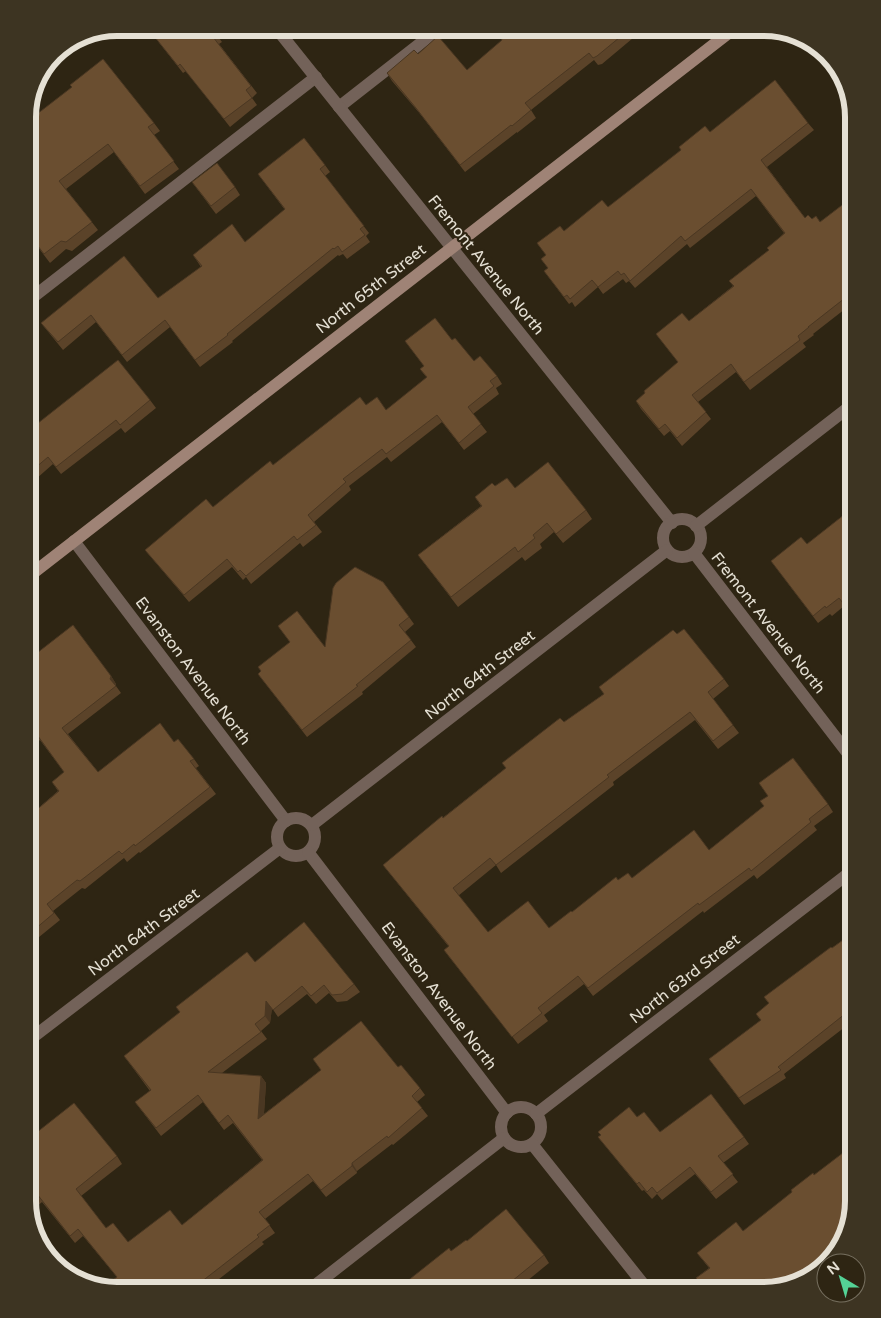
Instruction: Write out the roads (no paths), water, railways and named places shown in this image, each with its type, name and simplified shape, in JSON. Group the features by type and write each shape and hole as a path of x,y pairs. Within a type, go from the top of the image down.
{"street":[{"name":"Fremont Avenue North","path":"283,36 672,523"},
{"path":"339,107 430,36"},
{"name":"North 65th Street","path":"36,570 725,36"},
{"path":"36,295 316,77"},
{"path":"696,526 845,411"},
{"path":"682,519 688,520 696,526 701,533 702,539 700,546 692,555 686,557 674,556 667,550 664,536 672,523 682,519"},
{"name":"Evanston Avenue North","path":"74,541 286,820"},
{"name":"North 64th Street","path":"312,825 667,550"},
{"name":"Fremont Avenue North","path":"694,553 845,748"},
{"path":"294,817 301,818 312,825 316,838 307,854 295,857 283,852 277,841 278,828 282,823 294,817"},
{"name":"North 64th Street","path":"36,1036 280,848"},
{"name":"Evanston Avenue North","path":"308,852 507,1113"},
{"name":"North 63rd Street","path":"536,1114 845,877"},
{"path":"522,1107 528,1108 536,1114 541,1124 539,1136 532,1144 516,1147 504,1138 501,1128 507,1113 515,1108 522,1107"},
{"path":"319,1282 504,1138"},
{"path":"532,1144 642,1282"}]}
